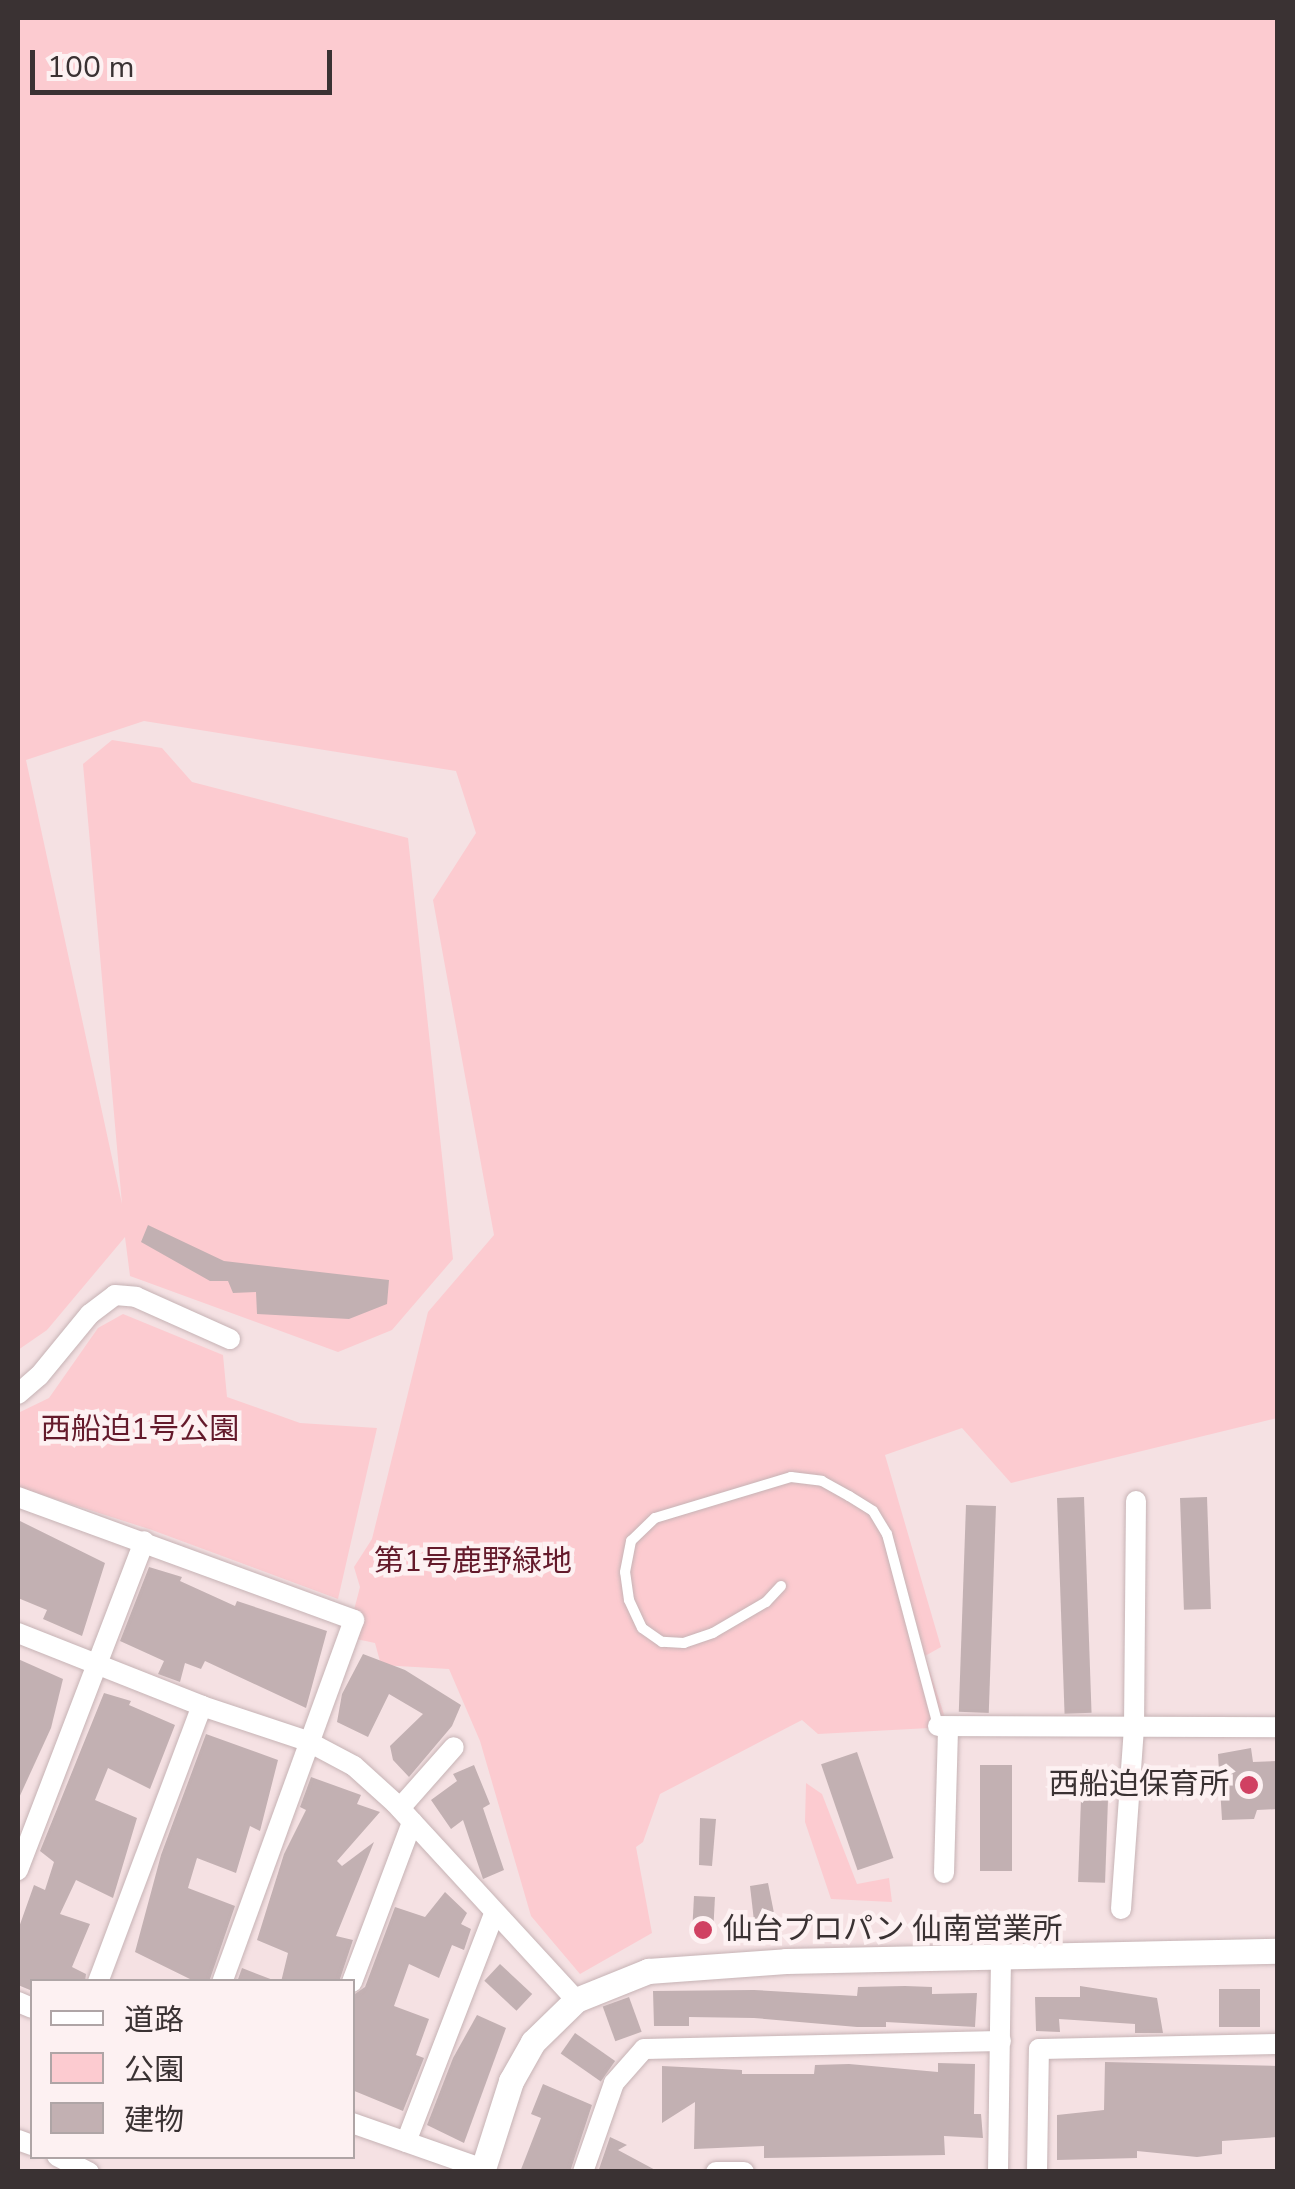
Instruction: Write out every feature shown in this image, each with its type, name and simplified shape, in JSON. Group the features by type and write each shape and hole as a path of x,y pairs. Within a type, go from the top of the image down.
{"street":[{"path":"18,1394 39,1376 90,1314 115,1295 136,1296 230,1339"},
{"path":"18,1497 354,1620 307,1740 223,1979"},
{"path":"1121,1909 1134,1728 1136,1501"},
{"path":"18,1870 144,1541"},
{"path":"18,1633 202,1706 307,1740 354,1766 406,1815 576,2000"},
{"path":"99,1979 202,1706"},
{"path":"944,1872 943,1727 1278,1727"},
{"path":"353,1979 406,1815 454,1747"},
{"path":"406,2142 494,1914"},
{"path":"355,2125 482,2170 522,2061 533,2042 576,2000 618,1980 680,1966 1278,1951"},
{"path":"998,2172 1001,1957"},
{"path":"583,2172 614,2083 644,2049 1001,2041"},
{"path":"1036,2172 1038,2050 1278,2044"},
{"path":"63,2159 89,2172"},
{"path":"716,2172 744,2172"}],"lane":[{"path":"781,1586 753,1610 713,1633 684,1643 662,1642 642,1628 629,1600 625,1572 631,1540 655,1518 791,1477 822,1481 849,1496 873,1511 888,1534 943,1727"}],"green space":[{"name":"第1号鹿野緑地","path":"18,18 1277,18 1277,1418 1011,1483 962,1428 885,1455 941,1647 925,1656 948,1727 818,1734 802,1720 660,1794 643,1842 636,1847 652,1933 580,1974 531,1916 480,1741 449,1669 381,1665 375,1643 347,1637 360,1587 354,1567 372,1539 428,1312 494,1235 433,900 476,833 456,771 144,721 26,760 122,1204 83,764 112,740 162,748 192,782 408,838 453,1259 392,1330 338,1352 130,1276 125,1237 47,1330 18,1350"},
{"name":"西船迫1号公園","path":"123,1314 223,1355 227,1397 300,1423 377,1428 338,1599 152,1530 18,1487 18,1413 49,1398 98,1328"},
{"path":"806,1783 822,1794 857,1884 889,1878 892,1902 831,1899 805,1822"}],"building":[{"path":"148,1225 224,1261 389,1280 387,1304 349,1319 257,1314 256,1292 233,1293 228,1281 210,1281 141,1242"},
{"path":"1084,1497 1092,1713 1065,1714 1057,1498"},
{"path":"1207,1497 1211,1609 1184,1610 1180,1498"},
{"path":"966,1505 996,1506 989,1713 959,1712"},
{"path":"18,1520 105,1563 82,1636 43,1619 47,1610 18,1598"},
{"path":"149,1567 182,1577 180,1581 235,1606 237,1601 327,1631 306,1708 205,1661 201,1669 185,1663 180,1682 158,1674 164,1661 120,1641"},
{"path":"363,1654 405,1670 461,1705 452,1726 409,1777 393,1760 390,1746 423,1714 389,1694 368,1737 337,1722 342,1694"},
{"path":"18,1659 63,1679 51,1728 18,1800"},
{"path":"104,1693 131,1701 129,1705 175,1725 150,1789 108,1768 95,1800 137,1818 113,1898 76,1880 60,1914 90,1924 72,1967 86,1974 85,1979 30,1979 30,1990 18,1985 18,1930 34,1885 45,1890 54,1862 40,1851"},
{"path":"206,1734 278,1760 260,1831 250,1826 236,1873 197,1858 188,1888 235,1906 210,1979 190,1979 135,1952 161,1855"},
{"name":"西船迫保育所","path":"1251,1748 1253,1762 1278,1761 1278,1809 1257,1810 1254,1819 1222,1820 1218,1754"},
{"path":"857,1752 893,1858 858,1870 821,1764"},
{"path":"474,1765 490,1804 483,1808 504,1870 483,1879 463,1820 451,1829 431,1800 457,1781 453,1774"},
{"path":"980,1765 1012,1765 1012,1871 980,1871"},
{"path":"1082,1770 1109,1771 1105,1883 1078,1882"},
{"path":"311,1777 361,1795 357,1804 380,1812 337,1861 342,1866 374,1842 336,1936 353,1940 340,1979 282,1979 288,1953 257,1940 284,1854 306,1810 300,1807"},
{"path":"700,1818 716,1819 712,1866 699,1865"},
{"path":"768,1883 775,1918 754,1921 750,1886"},
{"path":"445,1892 467,1913 461,1924 471,1929 464,1950 452,1945 439,1978 409,1964 394,2006 429,2019 416,2055 424,2058 403,2111 355,2091 355,1994 365,1987 395,1907 425,1917"},
{"path":"694,1896 715,1897 713,1938 692,1937"},
{"path":"500,1964 532,1994 516,2011 484,1981"},
{"path":"242,1968 270,1979 238,1979"},
{"path":"1080,1986 1157,1998 1163,2033 1135,2033 1135,2024 1059,2019 1060,2032 1036,2031 1035,1997 1080,1997"},
{"path":"858,1987 932,1987 932,1994 977,1993 975,2027 886,2022 886,2027 857,2027 689,2017 689,2026 654,2026 653,1991 754,1990 857,1996"},
{"path":"1219,1989 1260,1989 1260,2027 1219,2027"},
{"path":"629,1997 642,2032 615,2041 603,2007"},
{"path":"477,2015 506,2028 464,2143 427,2125 453,2058"},
{"path":"575,2033 615,2061 601,2082 561,2053"},
{"path":"1105,2062 1278,2066 1278,2137 1222,2141 1222,2154 1197,2157 1137,2151 1137,2158 1057,2160 1057,2115 1104,2110"},
{"path":"938,2063 975,2064 974,2114 981,2114 983,2138 944,2136 945,2155 764,2158 764,2146 694,2149 695,2102 662,2123 662,2066 742,2070 742,2074 814,2074 815,2065 849,2064 938,2072"},
{"path":"543,2084 592,2105 570,2172 520,2172 541,2118 531,2114"},
{"path":"610,2137 627,2145 618,2150 659,2172 598,2172"}],"place":[{"name":"西船迫保育所","path":"1249,1785"},
{"name":"仙台プロパン 仙南営業所","path":"703,1930"}]}
